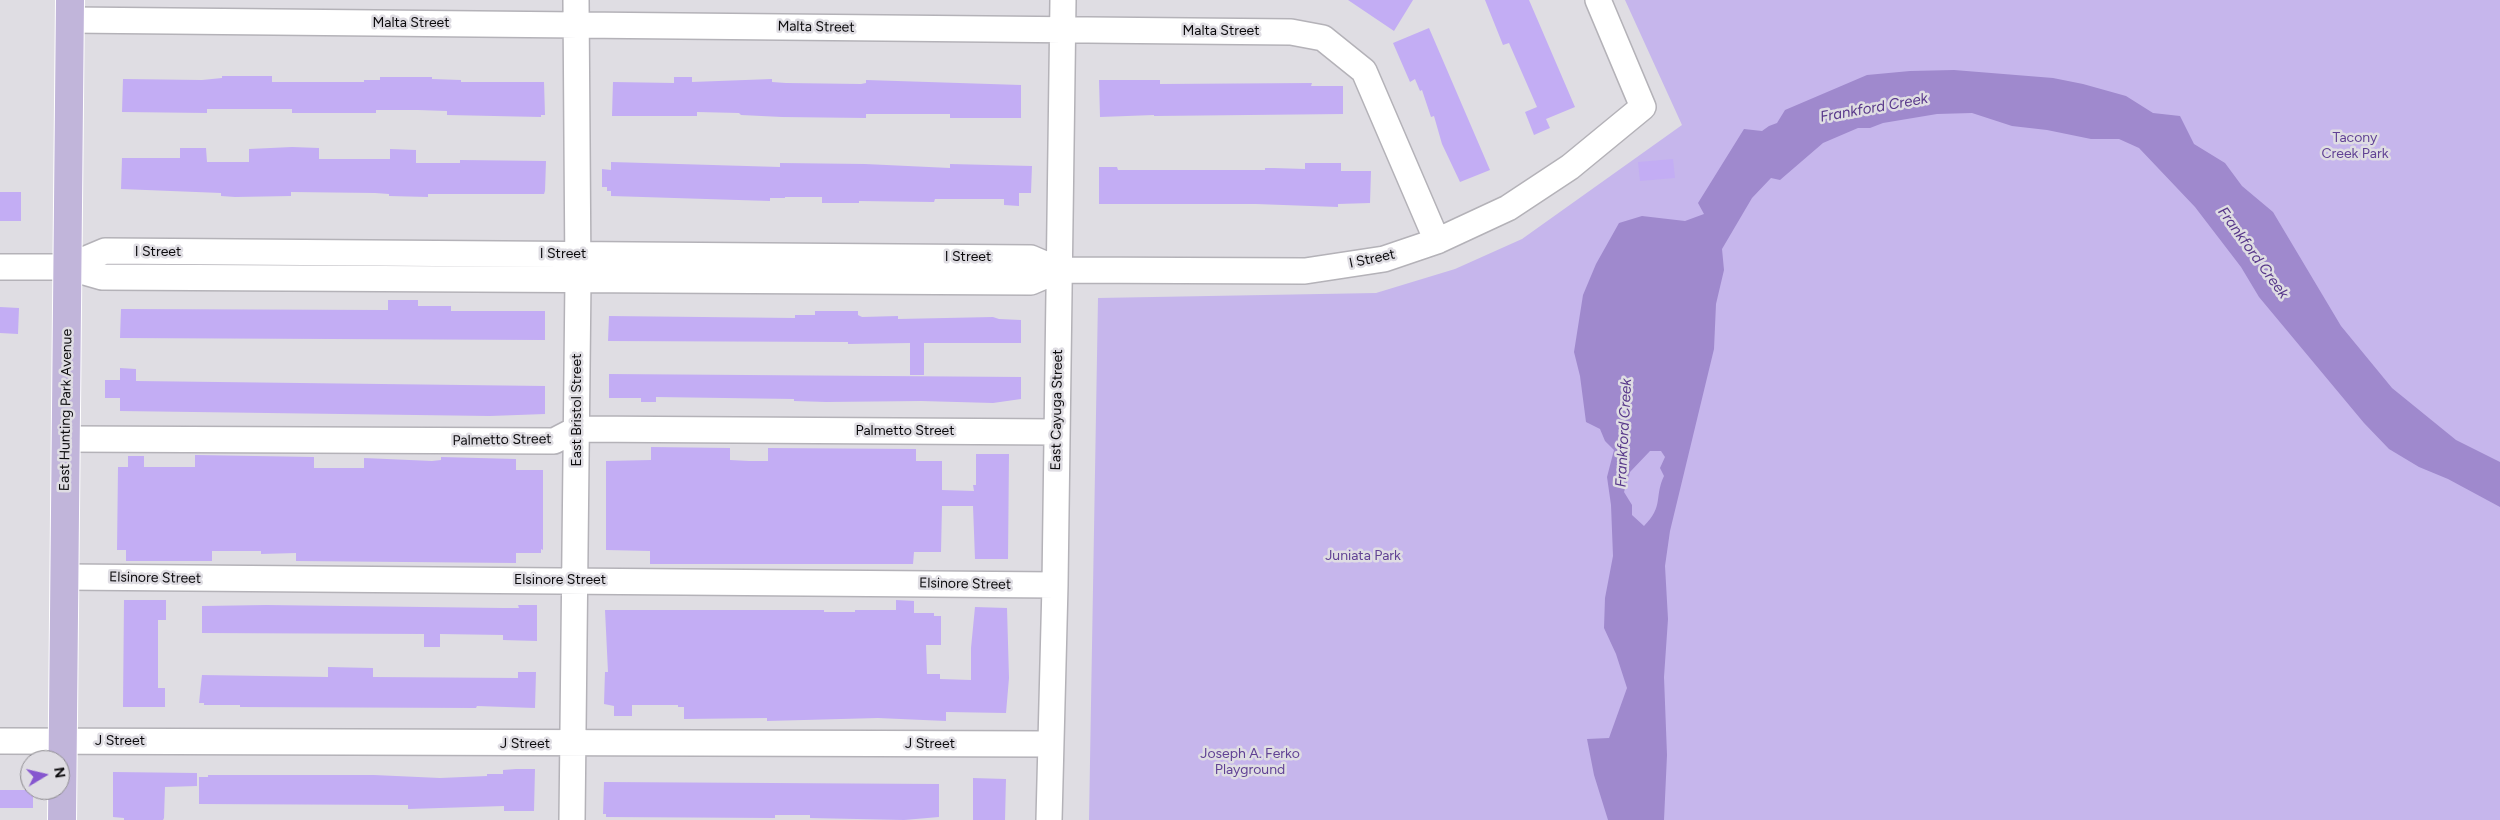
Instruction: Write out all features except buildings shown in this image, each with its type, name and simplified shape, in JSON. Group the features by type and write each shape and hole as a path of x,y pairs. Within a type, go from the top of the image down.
{"main road":[{"name":"East Hunting Park Avenue","path":"62,820 70,10"}],"street":[{"name":"East Cayuga Street","path":"1049,820 1055,585 1063,0"},
{"name":"I Street","path":"0,267 67,268 102,277 1030,282 1059,270 1305,271 1384,259 1437,241 1508,208 1570,167 1642,107 1598,0"},
{"name":"Malta Street","path":"70,10 576,12 1063,30 1291,32 1323,38 1364,71 1437,241"},
{"name":"East Bristol Street","path":"572,820 578,279 576,12"},
{"name":"I Street","path":"67,268 105,251 1031,258 1059,270"},
{"name":"Palmetto Street","path":"66,440 554,441 577,429 1056,432"},
{"name":"Elsinore Street","path":"64,577 1055,585"},
{"name":"J Street","path":"0,741 1050,744"}],"green space":[{"path":"1625,0 2500,0 2500,820 1089,820 1098,298 1376,293 1455,269 1522,239 1682,125"}],"water":[{"name":"Frankford Creek","path":"1954,70 2053,78 2126,96 2153,113 2180,116 2194,144 2225,163 2242,186 2273,212 2341,326 2392,388 2456,440 2500,462 2500,507 2448,479 2419,467 2389,449 2364,423 2259,297 2241,267 2195,207 2139,148 2119,139 2091,139 2047,130 2012,126 1972,113 1937,114 1883,123 1870,128 1858,128 1823,143 1780,180 1771,178 1752,198 1722,249 1724,270 1716,304 1714,349 1670,531 1665,566 1668,619 1664,677 1667,755 1664,820 1608,820 1594,775 1587,739 1609,738 1627,688 1616,654 1604,628 1605,598 1613,556 1611,505 1607,477 1614,450 1605,441 1600,429 1586,422 1580,376 1574,352 1583,295 1596,264 1619,223 1642,216 1685,221 1704,214 1698,203 1744,129 1762,131 1777,123 1785,110 1867,75 1910,71","holes":["1650,451 1661,451 1665,457 1660,468 1664,476 1654,513 1644,526 1632,515 1632,505 1624,492 1630,472"]}],"park label":[{"name":"Tacony Creek Park","path":"2355,146"},
{"name":"Juniata Park","path":"1363,556"},
{"name":"Joseph A. Ferko Playground","path":"1250,762"}]}
